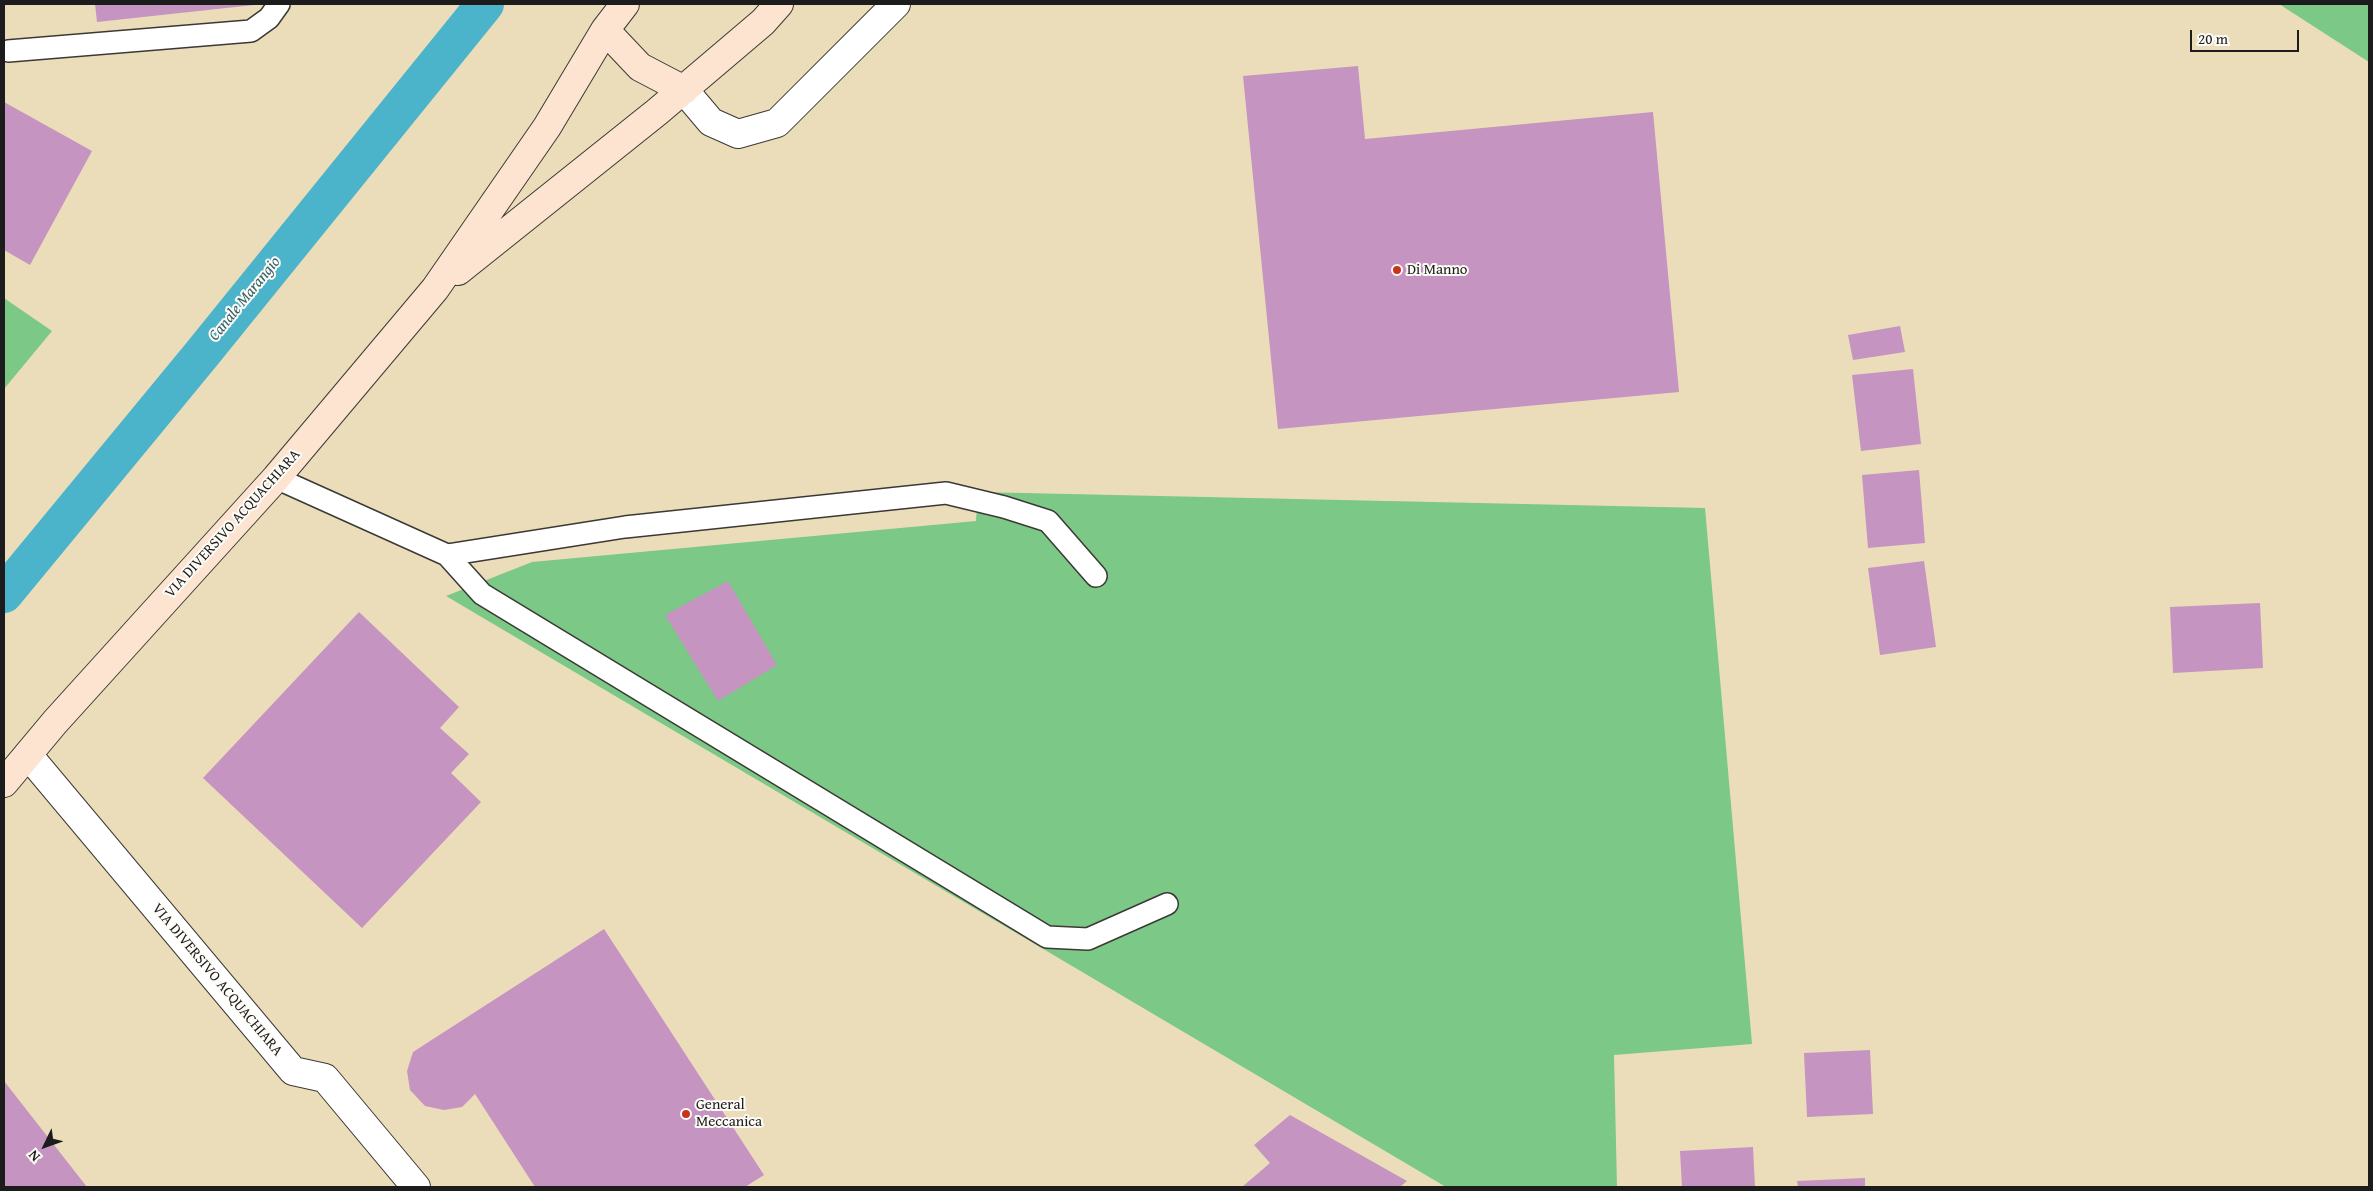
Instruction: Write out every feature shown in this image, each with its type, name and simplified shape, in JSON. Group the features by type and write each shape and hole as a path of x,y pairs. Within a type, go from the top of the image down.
{"main road":[{"path":"435,289 684,90 763,22 779,4"},
{"path":"615,13 640,67 684,90"},
{"path":"435,289 547,127 615,13"},
{"name":"VIA DIVERSIVO ACQUACHIARA","path":"4,784 62,714 276,478 435,289"}],"street":[{"path":"684,90 711,122 738,134 777,122 896,4"},
{"name":"VIA DIVERSIVO ACQUACHIARA","path":"28,755 293,1071 325,1078 416,1187"}],"lane":[{"path":"8,51 250,31 269,18 279,4"},
{"path":"276,478 447,555 482,594 1047,937 1088,939 1167,904"},
{"path":"447,555 625,527 946,494 1004,507 1048,521 1096,576"}],"green space":[{"path":"2279,4 2369,4 2369,62"},
{"path":"4,298 52,331 4,389"},
{"path":"978,492 1705,508 1752,1044 1614,1055 1617,1187 1446,1187 446,596 532,562 976,521"}],"building":[{"path":"95,4 254,4 254,5 97,22"},
{"path":"1358,66 1365,139 1653,112 1679,392 1278,429 1243,76"},
{"path":"4,102 92,151 30,265 4,250"},
{"path":"1900,326 1905,352 1853,360 1848,335"},
{"path":"1913,369 1921,444 1861,451 1852,375"},
{"path":"1919,470 1925,543 1868,548 1862,475"},
{"path":"1924,561 1936,647 1880,655 1868,568"},
{"path":"728,581 777,665 718,701 665,615"},
{"path":"2260,603 2263,668 2173,673 2170,607"},
{"path":"359,612 459,707 440,728 469,754 451,773 481,802 362,928 203,778"},
{"path":"604,929 764,1175 745,1187 535,1187 475,1094 462,1107 444,1110 425,1106 410,1090 407,1071 413,1052"},
{"path":"1870,1050 1873,1114 1807,1117 1804,1053"},
{"path":"4,1081 87,1187 4,1187"},
{"path":"1290,1115 1407,1181 1400,1187 1242,1187 1270,1163 1254,1145"},
{"path":"1753,1147 1755,1187 1682,1187 1680,1151"},
{"path":"1865,1178 1865,1187 1798,1187 1797,1181"}],"waterway":[{"name":"Canale Marangio","path":"4,594 201,355 485,4"}],"place":[{"name":"Di Manno","path":"1397,270"},
{"name":"General Meccanica","path":"686,1114"}]}
